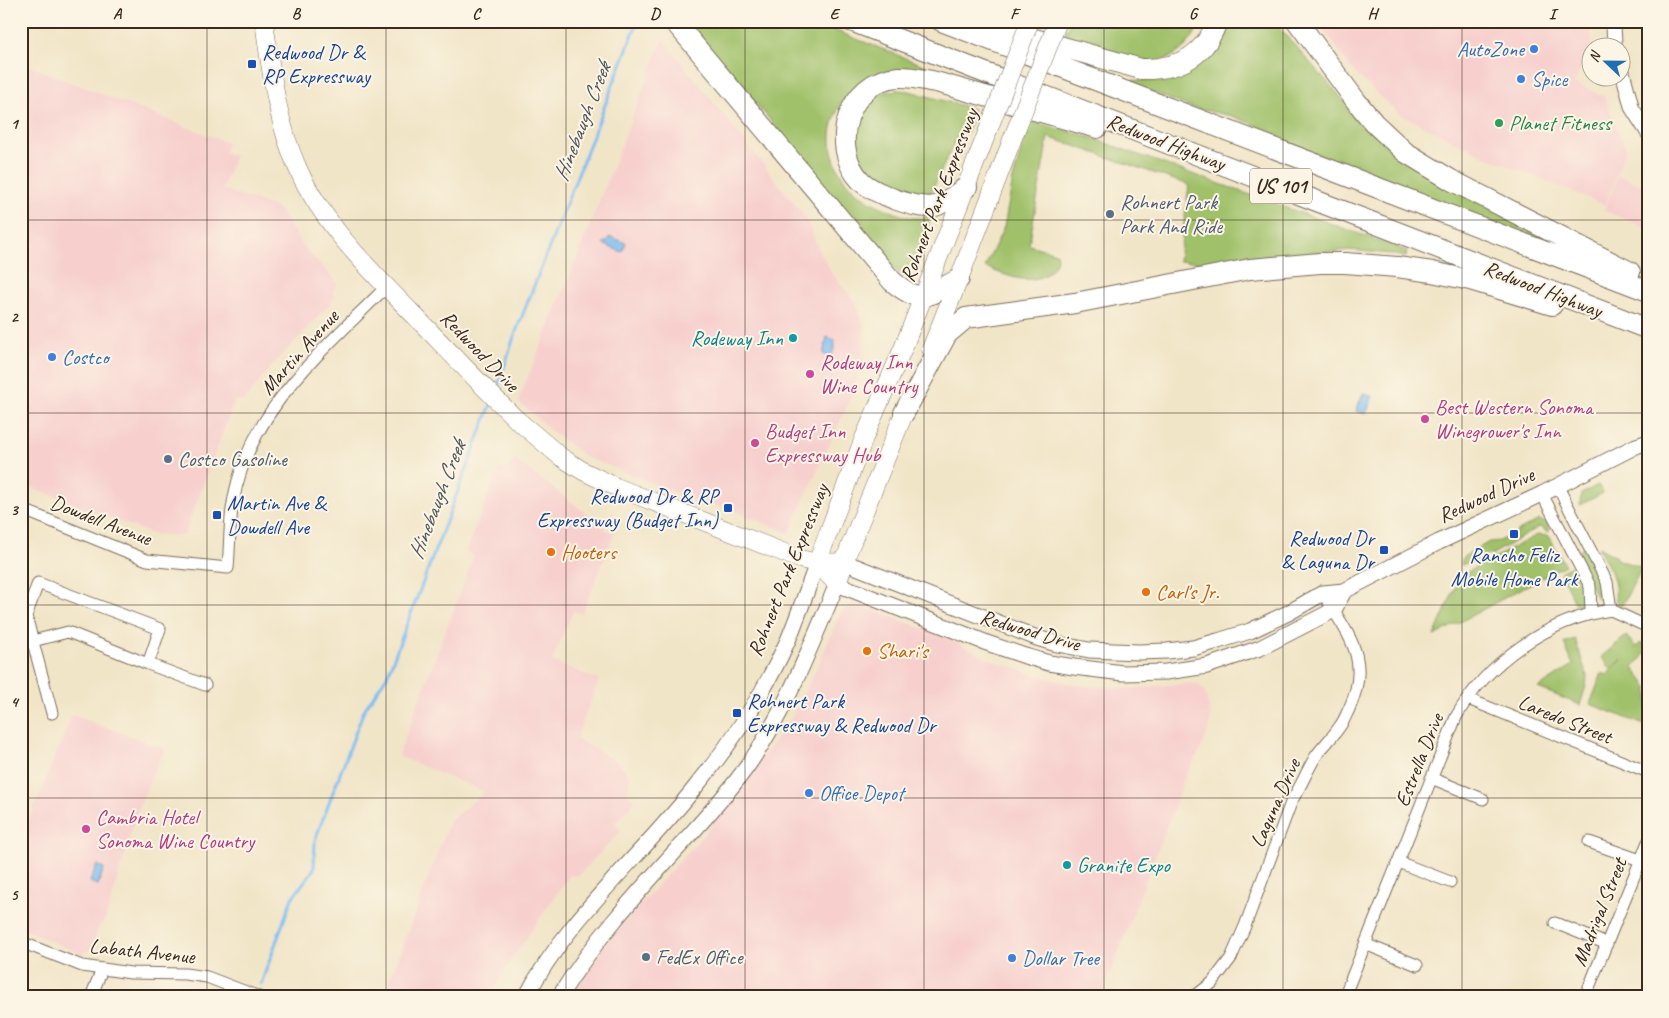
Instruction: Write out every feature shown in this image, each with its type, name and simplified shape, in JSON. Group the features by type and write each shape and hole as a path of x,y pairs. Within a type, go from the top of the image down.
{"highway":[{"path":"674,21 892,281 905,292 923,297 959,279"},
{"name":"Redwood Highway","path":"852,21 1648,331"},
{"name":"Redwood Highway","path":"941,21 1648,291"},
{"path":"970,21 1141,69 1159,70 1175,66 1191,58 1203,47 1214,30 1217,21"},
{"path":"1297,21 1374,123 1405,152 1451,180 1648,281"},
{"path":"967,187 946,201 934,206 924,206 905,203 876,191 862,182 852,168 845,153 844,134 848,118 863,93 885,80 898,77 928,80 1215,161"},
{"path":"904,413 947,334 966,318 1075,303 1250,269 1320,263 1345,263 1432,272 1470,280 1648,331"}],"main road":[{"name":"Redwood Drive","path":"264,21 275,94 284,131 298,169 332,224 386,287 506,410 537,438 583,471 616,487 694,519 800,559 818,564 844,562 1037,638 1078,648 1107,651 1168,651 1210,644 1250,631 1288,613 1323,593 1344,591 1439,542 1542,494 1636,446 1648,442"},
{"name":"Rohnert Park Expressway","path":"526,997 574,925 614,877 659,830 697,786 748,714 788,639 818,564 864,438 967,187 1030,21"},
{"path":"559,997 576,969 601,935 731,788 747,767 772,727 797,678 837,584 844,562 959,279 1058,21"},
{"name":"Redwood Drive","path":"818,564 837,584 987,643 1025,656 1066,666 1123,673 1166,672 1206,666 1260,648 1334,610"},
{"path":"1334,610 1344,591"},
{"path":"659,830 678,848"}],"street":[{"path":"1612,21 1615,38"},
{"path":"1627,88 1632,108 1648,133"},
{"name":"Martin Avenue","path":"228,568 233,503 248,450 295,378 386,287"},
{"path":"1557,486 1607,582 1611,610 1648,628"},
{"path":"1542,494 1590,586 1591,613"},
{"name":"Dowdell Avenue","path":"21,509 148,560 228,568"},
{"path":"52,713 26,616 38,583 160,629 148,664"},
{"name":"Laguna Drive","path":"1194,997 1212,983 1231,958 1246,926 1292,800 1300,789 1315,757 1341,725 1353,701 1359,683 1358,656 1350,637 1323,593"},
{"name":"Estrella Drive","path":"1344,997 1456,717 1468,699 1497,665 1516,650 1550,629 1591,613 1611,610"},
{"path":"21,644 68,632 205,685"},
{"name":"Laredo Street","path":"1468,699 1648,772"},
{"path":"1431,778 1483,799"},
{"path":"1589,842 1640,860"},
{"name":"Madrigal Street","path":"1585,997 1648,842"},
{"path":"1398,862 1450,882"},
{"path":"1555,923 1607,944"},
{"name":"Labath Avenue","path":"21,942 82,966 131,973 185,974 207,977 258,997"},
{"path":"1365,944 1417,965"},
{"path":"91,997 102,969"}],"shaded area":[{"path":"1317,21 1590,21 1592,38 1582,38 1582,65 1574,83 1604,96 1626,150 1605,205 1489,158 1399,114 1355,73"},
{"path":"663,39 805,217 818,248 833,275 856,303 864,325 862,360 853,393 789,533 730,509 695,500 586,457 551,431 518,401 575,263"},
{"path":"21,63 228,143 224,152 235,156 222,189 278,208 303,246 338,284 332,292 336,297 271,367 244,401 235,400 184,536 152,534 21,483"},
{"path":"1618,175 1648,188 1648,228 1604,211"},
{"path":"514,459 606,530 615,533 582,613 573,611 552,661 599,680 576,739 618,762 630,777 627,793 635,801 615,823 621,831 578,876 570,875 511,960 490,997 383,997 450,820 485,792 398,756 474,556 466,551 499,468 507,470"},
{"path":"859,604 950,639 986,658 1045,678 1084,686 1126,689 1190,683 1198,684 1205,692 1211,717 1209,729 1201,749 1188,771 1101,997 568,997 630,915 703,836 788,724 821,659 840,613 848,605"},
{"path":"72,715 165,749 151,777 135,818 106,918 98,929 91,950 82,954 21,929 21,840"}],"green space":[{"path":"685,21 811,21 961,80 866,80 854,88 845,99 833,123 831,136 835,163 845,181 855,191 866,199 895,213 911,217 928,217 929,224 907,278 896,271"},
{"path":"1081,21 1201,21 1193,36 1181,50 1167,59 1149,62 1105,48 1063,38 1069,25"},
{"path":"1221,21 1273,21 1355,113 1572,253 1284,141 1270,131 1232,116 1193,108 1130,84 1132,80 1161,79 1177,75 1188,69"},
{"path":"897,90 909,91 974,109 967,133 959,133 928,199 903,195 864,176 851,145 858,131 867,103 882,93"},
{"path":"1030,121 1086,136 1407,251 1406,257 1350,250 1215,263 1179,261 1189,185 1048,137 1029,245 1056,253 1056,262 1050,271 1035,279 1018,278 1001,273 985,267 1004,227 1013,179"},
{"path":"1598,485 1603,493 1580,505 1581,494"},
{"path":"1539,520 1546,523 1550,530 1547,533 1539,527 1493,554 1461,565 1463,557 1489,542 1500,541"},
{"path":"1537,535 1548,536 1565,565 1434,636 1460,576"},
{"path":"1598,547 1617,557 1616,559 1642,568 1621,607 1616,600 1612,575"},
{"path":"1583,548 1600,582 1603,595 1599,599 1596,598 1577,552"},
{"path":"1571,566 1573,570 1576,568 1585,589 1585,600 1577,607 1560,572"},
{"path":"1626,636 1636,647 1641,643 1648,646 1648,650 1633,668 1648,687 1647,726 1590,704 1602,673 1608,675 1622,660 1611,669 1601,657"},
{"path":"1575,639 1587,676 1580,705 1538,688 1573,665 1564,643"}],"water":[{"path":"609,237 626,243 622,252 603,244 607,242"},
{"path":"827,337 835,340 831,357 823,354"},
{"path":"1363,393 1373,397 1366,414 1356,411"},
{"path":"97,865 104,868 98,885 90,882"}],"waterway":[{"name":"Hinebaugh Creek","path":"496,392 514,337 638,21"},
{"name":"Hinebaugh Creek","path":"261,984 292,898 314,869 315,840 364,710 387,676 492,402"}],"place":[{"name":"AutoZone","path":"1534,49"},
{"name":"Redwood Dr & RP Expressway","path":"252,64"},
{"name":"Spice","path":"1521,79"},
{"name":"Planet Fitness","path":"1499,123"},
{"name":"Rohnert Park Park And Ride","path":"1110,214"},
{"name":"Rodeway Inn","path":"793,338"},
{"name":"Costco","path":"52,357"},
{"name":"Rodeway Inn Wine Country","path":"810,374"},
{"name":"Best Western Sonoma Winegrower's Inn","path":"1425,419"},
{"name":"Budget Inn Expressway Hub","path":"755,443"},
{"name":"Costco Gasoline","path":"168,459"},
{"name":"Redwood Dr & RP Expressway (Budget Inn)","path":"728,508"},
{"name":"Martin Ave & Dowdell Ave","path":"217,515"},
{"name":"Rancho Feliz Mobile Home Park","path":"1514,534"},
{"name":"Redwood Dr & Laguna Dr","path":"1384,550"},
{"name":"Hooters","path":"551,552"},
{"name":"Carl's Jr.","path":"1146,592"},
{"name":"Shari's","path":"867,651"},
{"name":"Rohnert Park Expressway & Redwood Dr","path":"737,713"},
{"name":"Office Depot","path":"809,793"},
{"name":"Cambria Hotel Sonoma Wine Country","path":"86,829"},
{"name":"Granite Expo","path":"1067,865"},
{"name":"FedEx Office","path":"646,957"},
{"name":"Dollar Tree","path":"1012,958"}]}
